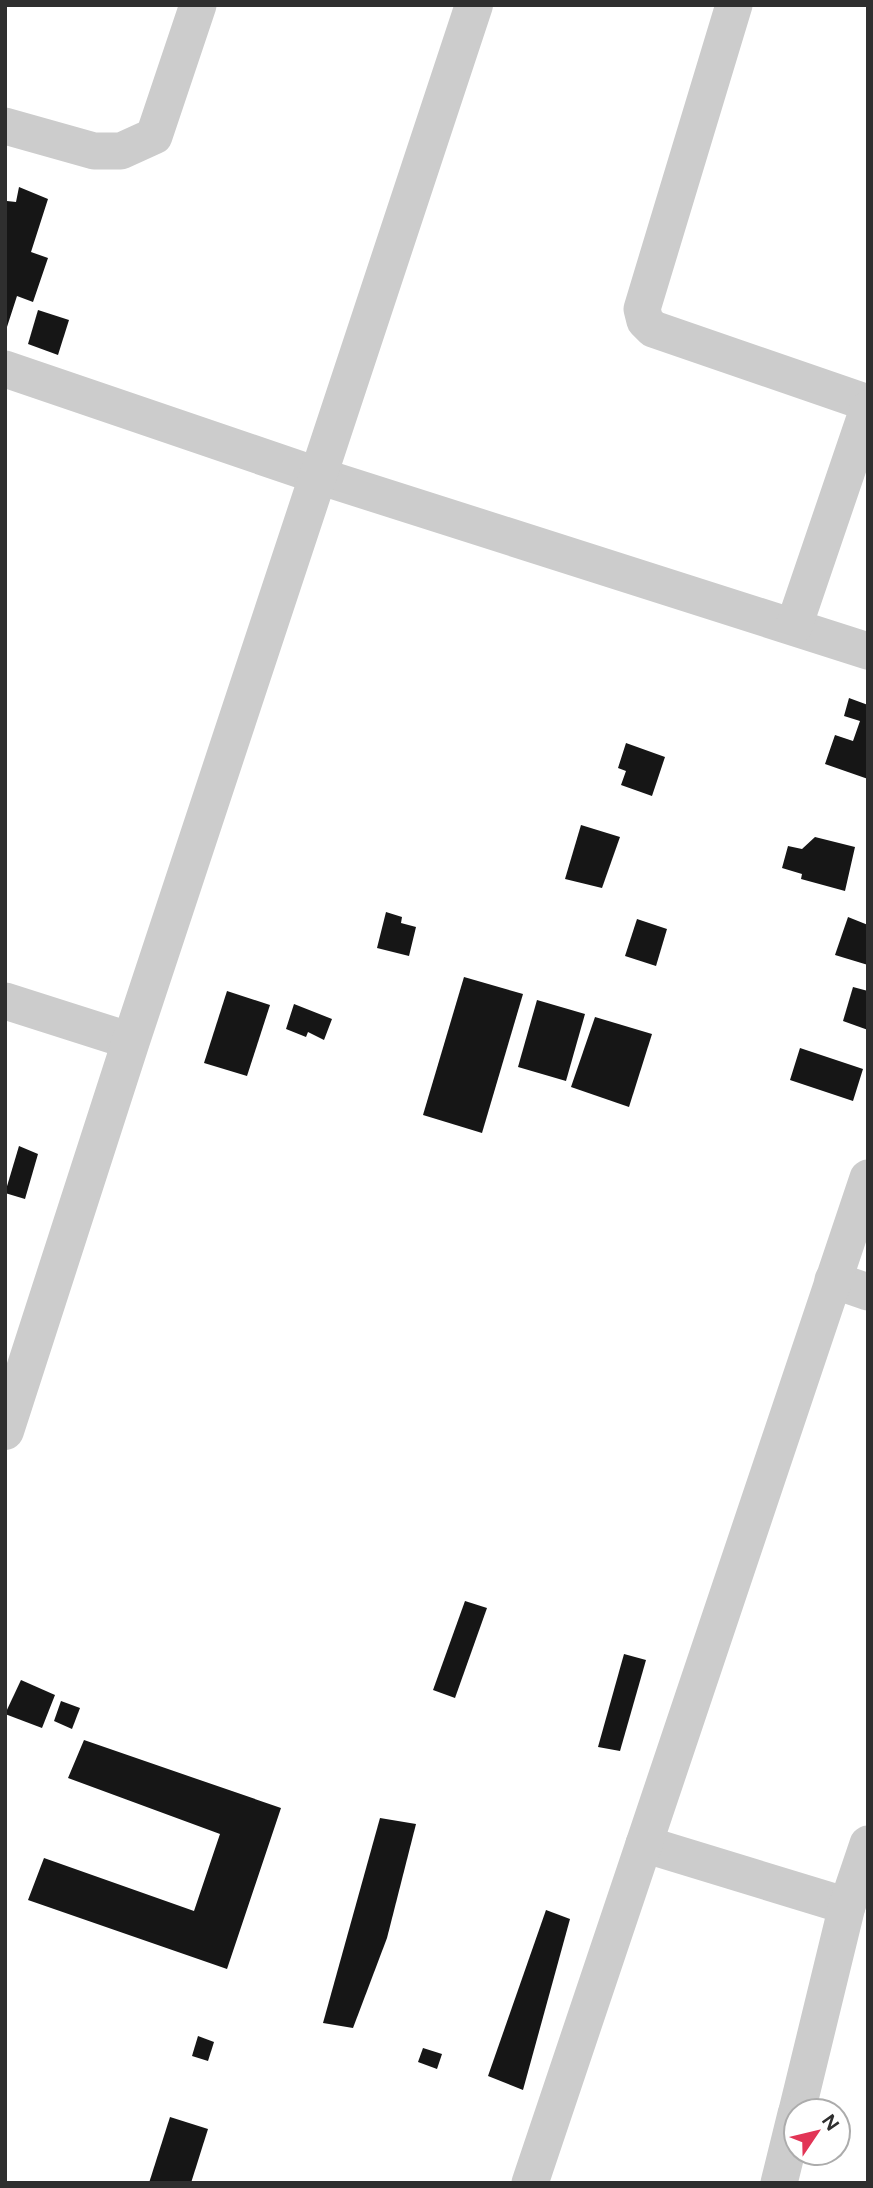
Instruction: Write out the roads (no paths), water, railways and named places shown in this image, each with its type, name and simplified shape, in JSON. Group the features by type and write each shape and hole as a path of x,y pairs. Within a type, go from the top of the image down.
{"street":[{"path":"5,126 94,151 121,151 154,136 198,5"},
{"path":"5,1431 131,1041 474,5"},
{"path":"734,5 642,309 645,321 653,329 868,403"},
{"path":"5,369 319,476 868,651"},
{"path":"794,626 868,409"},
{"path":"5,1001 131,1041"},
{"path":"530,2183 868,1178"},
{"path":"833,1280 868,1292"},
{"path":"644,1844 847,1906"},
{"path":"800,2097 847,1906 868,1844"}]}
